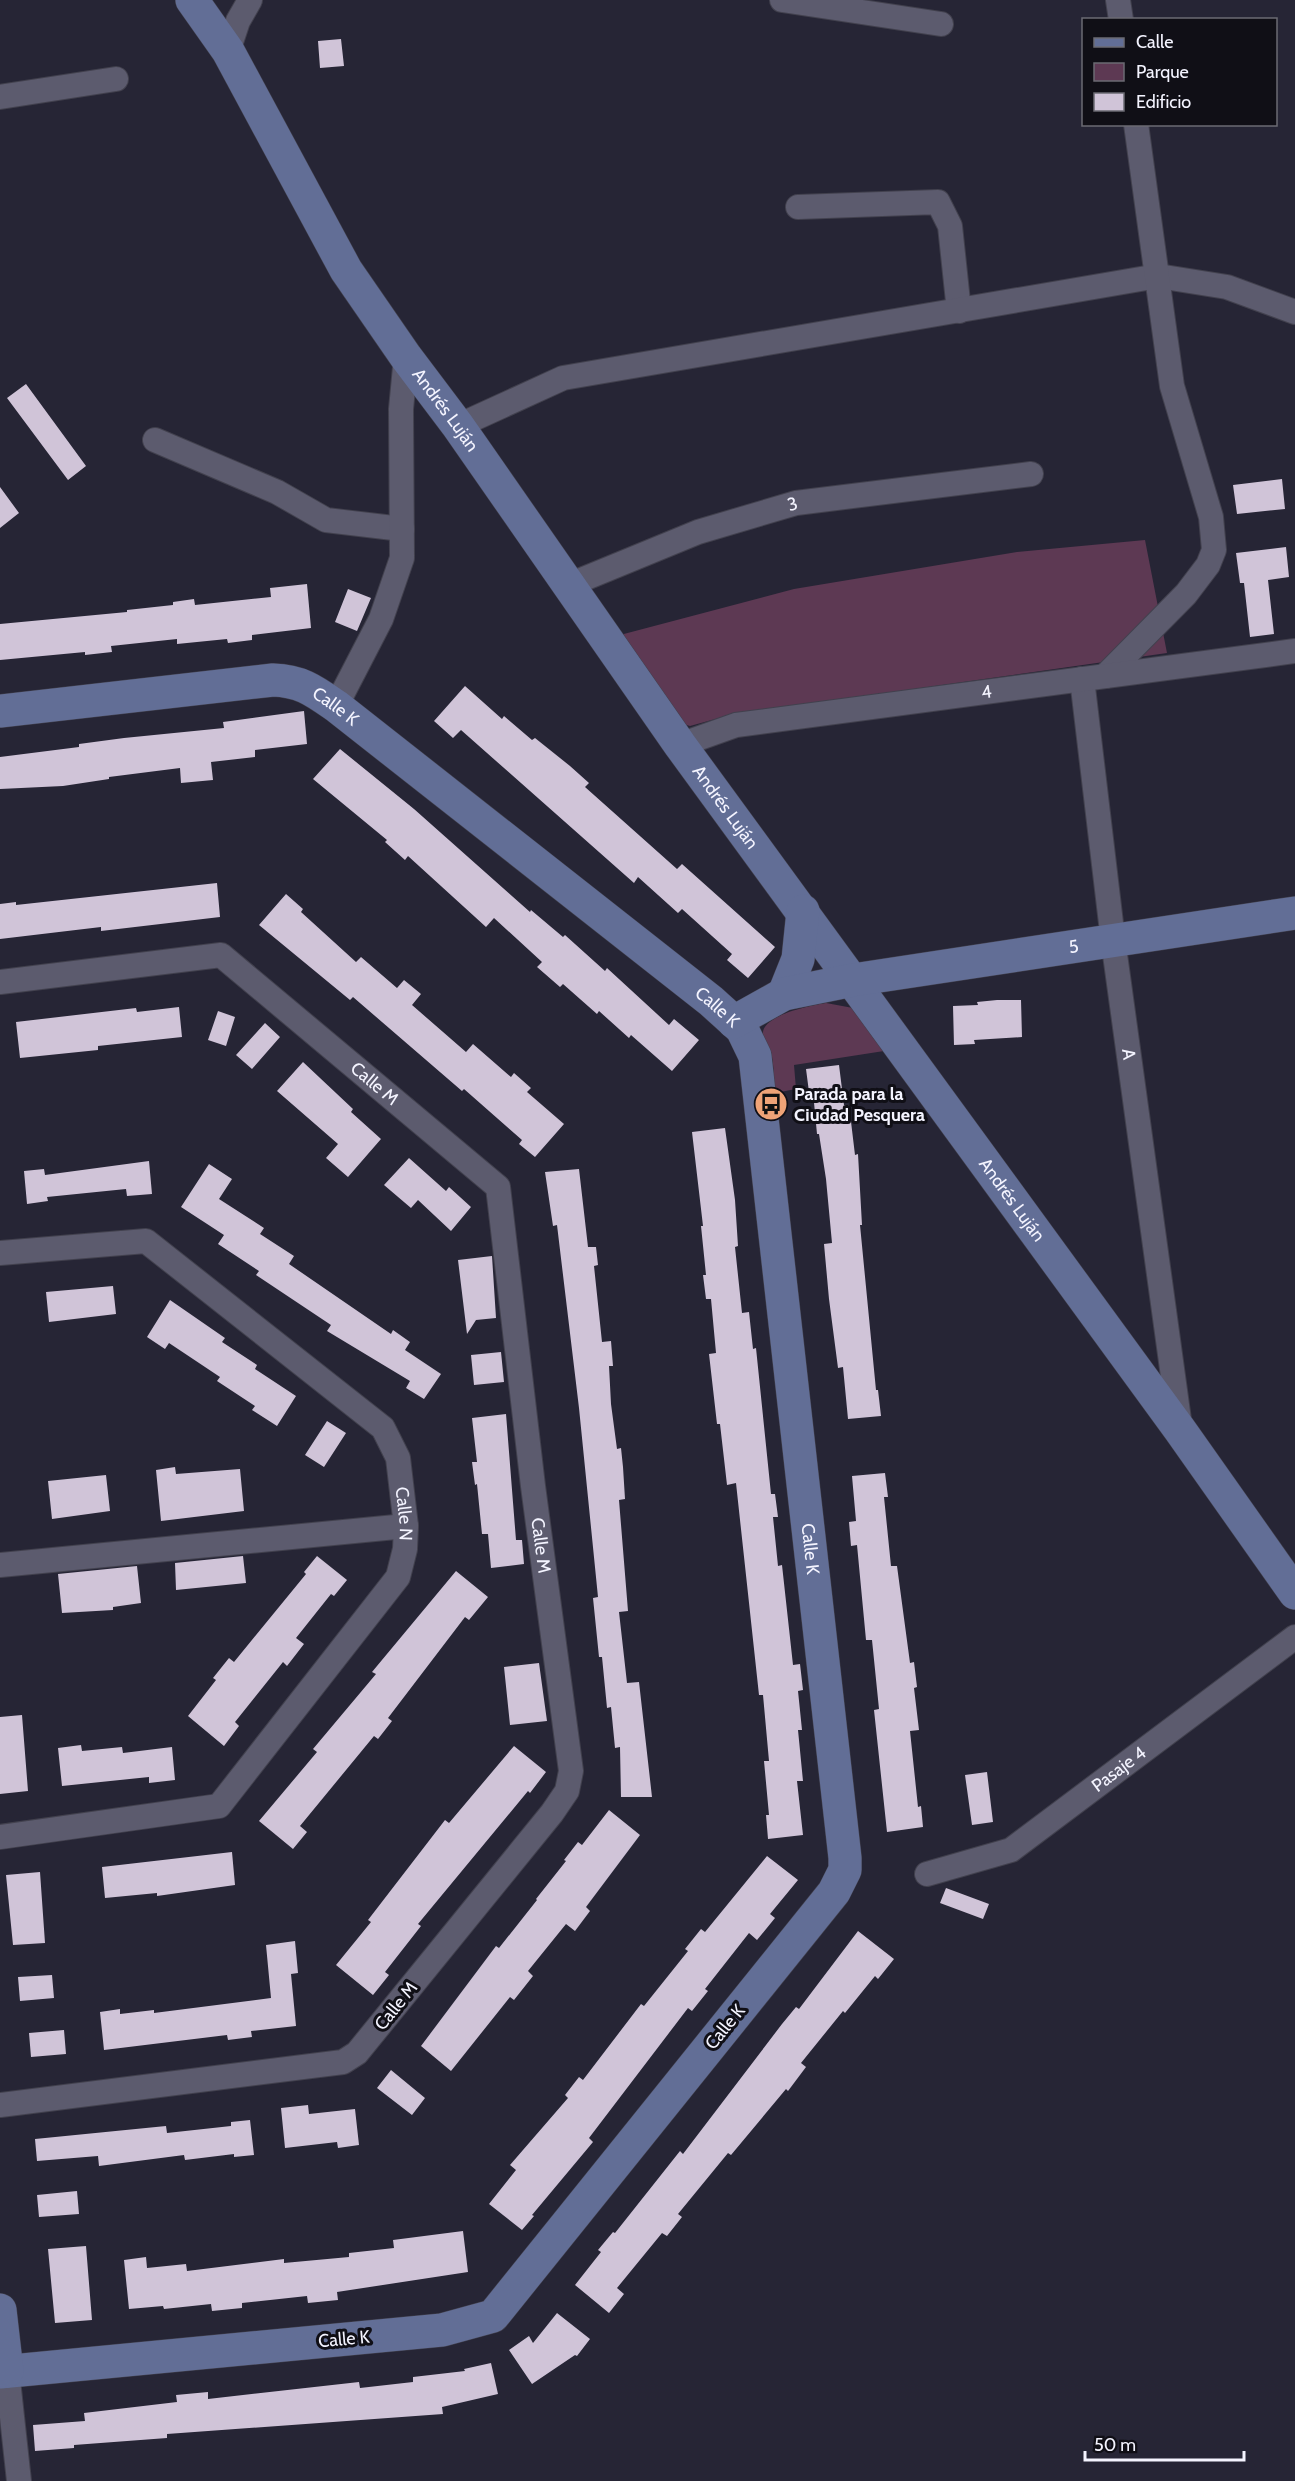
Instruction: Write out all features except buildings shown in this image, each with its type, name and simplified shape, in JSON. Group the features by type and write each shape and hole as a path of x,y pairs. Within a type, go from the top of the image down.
{"street":[{"name":"Andrés Luján","path":"192,0 228,51 346,270 406,357 458,426 680,744 1180,1430 1295,1593"},
{"path":"228,51 238,21 250,0"},
{"path":"782,0 941,24"},
{"path":"1118,0 1121,18"},
{"path":"0,97 116,79"},
{"path":"1094,678 1186,594 1208,565 1214,550 1211,517 1172,386 1136,126"},
{"path":"798,207 938,202 950,226 959,311"},
{"path":"458,426 563,378 1158,276 1227,287 1295,312"},
{"path":"336,706 381,619 402,558 401,408 406,357"},
{"path":"155,440 277,492 326,520 402,529"},
{"name":"3","path":"569,585 698,532 796,503 1031,474"},
{"name":"4","path":"680,744 736,725 1295,651"},
{"name":"A","path":"1094,678 1113,940 1180,1430"},
{"name":"Calle K","path":"0,711 273,680 293,681 313,690 336,706 711,1001 742,1029 755,1056 757,1068 845,1858 844,1870 834,1892 493,2316 442,2330 3,2372"},
{"path":"784,994 798,959 803,911"},
{"name":"5","path":"734,1022 784,994 854,980 1295,913"},
{"name":"Calle M","path":"0,982 221,955 498,1187 533,1486 571,1771 567,1791 552,1814 357,2054 343,2062 0,2105"},
{"name":"Calle N","path":"0,1253 146,1241 383,1428 398,1458 406,1526 405,1549 398,1577 219,1806 0,1837"},
{"path":"0,1565 406,1526"},
{"name":"Pasaje 4","path":"927,1874 1011,1850 1295,1637"},
{"path":"0,2310 3,2372 19,2481"}],"green space":[{"path":"1145,540 1167,653 730,715 690,726 676,722 620,635 794,589 1017,552"},
{"path":"826,1003 853,1008 884,1051 794,1065 796,1089 775,1093 772,1057 764,1039 764,1028 770,1022 789,1012"}],"place":[{"name":"Parada para la Ciudad Pesquera","path":"771,1104"}]}
